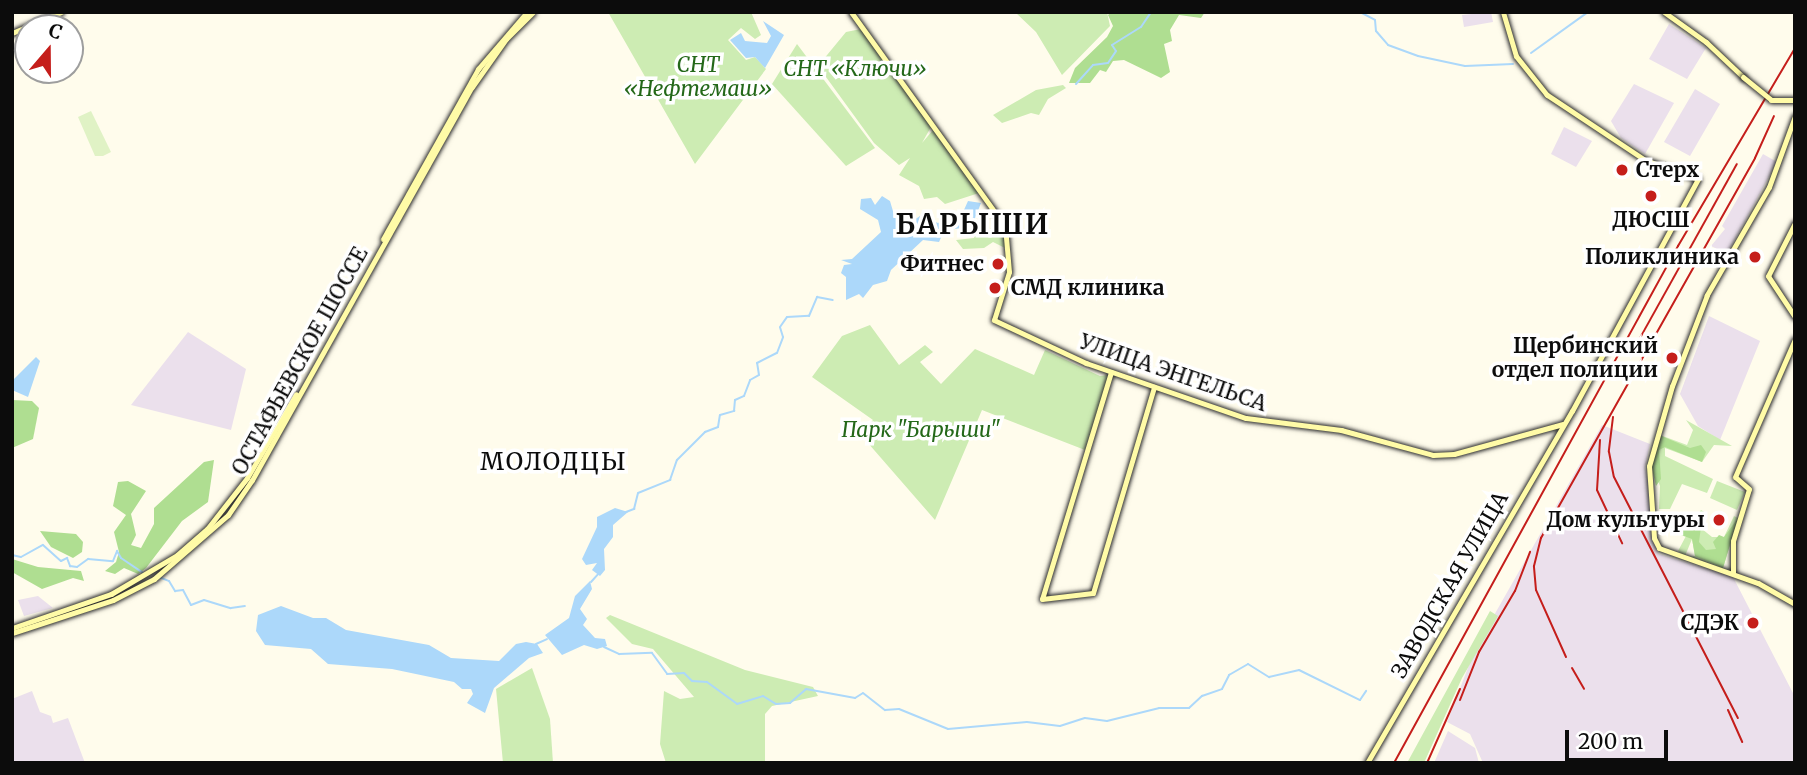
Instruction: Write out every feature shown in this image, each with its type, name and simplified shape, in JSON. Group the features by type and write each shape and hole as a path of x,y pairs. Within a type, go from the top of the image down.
{"street":[{"path":"12,33 61,12"},
{"name":"ОСТАФЬЕВСКОЕ ШОССЕ","path":"179,557 207,529 247,478 469,84 503,36 527,12"},
{"name":"ОСТАФЬЕВСКОЕ ШОССЕ","path":"12,631 112,597 179,557 228,515 252,480 472,87 500,47 533,12"},
{"name":"УЛИЦА ЭНГЕЛЬСА","path":"851,12 1005,226 1009,272 991,317 1111,372 1260,421 1341,430 1433,455 1454,454 1563,424"},
{"name":"ЗАВОДСКАЯ УЛИЦА","path":"1367,763 1563,424 1698,179 1645,160 1547,95 1516,56 1503,12"},
{"path":"1664,12 1699,36 1766,97 1795,100"},
{"path":"1795,116 1769,187 1707,295 1649,460 1654,538 1659,548 1733,573 1795,604"},
{"path":"1795,223 1769,272 1771,285 1795,317"},
{"path":"1733,573 1733,541 1749,489 1735,477 1795,339"},
{"path":"1111,372 1042,600 1093,593 1154,387"}],"shaded area":[{"path":"1491,12 1493,22 1464,27 1462,15"},
{"path":"1669,24 1706,48 1687,79 1649,59"},
{"path":"1634,84 1674,103 1645,154 1621,138 1611,121"},
{"path":"1695,89 1720,104 1690,156 1664,142"},
{"path":"1564,127 1592,141 1576,167 1551,154"},
{"path":"1763,154 1777,162 1727,254 1711,246 1725,229 1722,226"},
{"path":"1709,316 1760,341 1720,440 1698,426 1680,394"},
{"path":"188,332 246,369 231,430 131,405"},
{"path":"1602,425 1650,444 1645,468 1651,495 1652,541 1659,554 1733,577 1795,697 1795,763 1483,763 1470,734 1447,722 1476,647"},
{"path":"38,596 53,608 24,616 18,600"},
{"path":"32,691 40,712 51,716 53,723 68,718 85,763 12,763 12,699"},
{"path":"1448,731 1475,748 1479,763 1434,763"}],"green space":[{"name":"СНТ «Нефтемаш»","path":"608,12 751,12 761,35 755,39 741,28 728,40 746,60 755,57 766,69 695,164"},
{"path":"1015,12 1107,12 1110,26 1062,75 1036,32"},
{"path":"1111,12 1205,12 1201,18 1179,15 1170,30 1172,41 1164,44 1170,72 1161,78 1124,60 1113,61 1106,72 1100,70 1090,83 1069,83 1075,68 1107,37 1113,26 1108,15"},
{"name":"СНТ «Ключи»","path":"861,29 931,127 922,143 933,130 979,193 945,204 937,197 924,199 919,186 899,175 910,158 899,165 874,143 818,66 846,32"},
{"path":"797,44 875,148 846,166 772,84"},
{"path":"1063,85 1066,88 1048,99 1039,115 1031,113 1002,123 993,115 1036,90"},
{"path":"91,111 111,152 103,156 95,156 78,117"},
{"path":"993,219 1003,229 1005,248 993,242 984,248 963,249 956,240 974,238 977,231 990,232"},
{"name":"Парк \"Барыши\"","path":"870,325 899,365 925,345 933,352 920,362 941,384 975,349 1034,375 1045,350 1100,376 1109,375 1085,450 982,410 935,520 861,435 873,420 812,377 842,336"},
{"path":"1672,399 1660,435 1687,445 1693,430 1686,420 1732,446 1714,445 1702,462 1665,448 1665,456 1713,479 1707,493 1682,484 1670,509 1659,509 1660,486 1650,460"},
{"path":"12,400 32,401 39,408 33,439 12,448"},
{"path":"1659,435 1690,448 1701,445 1706,452 1702,462 1665,447 1659,450 1661,479 1656,486 1650,460"},
{"path":"214,460 208,502 182,521 146,568 138,574 124,568 115,574 105,571 116,562 119,552 114,532 126,515 113,506 118,482 128,481 146,491 131,514 136,535 131,545 141,548 154,524 154,508 204,462"},
{"path":"1717,481 1745,492 1737,510 1710,498"},
{"path":"1701,510 1706,513 1702,529 1712,537 1724,537 1734,516 1738,518 1723,568 1687,557 1695,556 1692,539 1685,556 1678,551 1686,536 1670,531 1676,519 1690,526"},
{"path":"1738,518 1723,568 1695,556 1692,539 1670,531 1676,519 1689,527 1693,523 1701,527 1699,542 1706,550 1716,549 1713,542 1719,535 1724,537"},
{"path":"40,531 76,534 83,542 82,552 73,558 51,547"},
{"path":"12,559 38,567 81,571 84,581 73,578 42,589 12,572"},
{"path":"1490,611 1498,616 1462,678 1424,763 1407,763"},
{"path":"610,615 745,670 813,687 818,696 772,706 765,714 765,763 666,763 660,744 664,691 680,699 694,697 653,649 632,644 606,618"},
{"path":"532,668 550,719 553,763 503,763 496,689"}],"water":[{"path":"763,21 784,35 765,68 755,57 746,58 730,40 741,33 745,41 767,43 771,36"},
{"path":"882,196 890,201 895,218 911,222 920,216 938,223 950,217 959,221 968,201 981,203 972,226 944,231 939,242 923,240 891,270 887,281 873,285 863,298 859,294 846,300 846,277 841,273 844,265 852,264 841,260 852,259 881,232 878,220 860,209 861,199 871,198 875,205"},
{"path":"36,357 40,361 28,397 12,390 12,381"},
{"path":"615,508 628,512 613,525 613,537 604,549 605,570 600,576 592,570 597,563 586,565 582,559 597,527 597,517"},
{"path":"590,581 592,589 580,609 587,619 583,625 595,638 605,639 607,646 597,649 584,645 562,655 545,635 569,618 575,596"},
{"path":"281,606 313,618 326,618 346,630 429,645 451,658 499,661 516,644 526,642 537,644 543,653 529,658 494,688 485,713 467,703 473,694 471,689 462,689 454,682 392,669 328,664 311,649 265,645 256,631 258,615"}],"waterway":[{"path":"1076,84 1093,65 1108,63 1116,51 1112,45 1141,27 1151,12"},
{"path":"1360,12 1375,20 1376,31 1388,45 1418,56 1465,66 1513,64"},
{"path":"1531,53 1588,12"},
{"path":"626,512 634,509 638,493 670,480 677,460 705,432 718,427 720,415 734,411 735,400 744,396 750,380 759,375 757,363 777,353 783,337 780,327 787,317 809,316 817,297 833,300"},
{"path":"12,555 21,557 43,545 61,561 67,558 70,566 77,567 88,559 113,561 117,551 121,558 143,573"},
{"path":"591,582 599,573"},
{"path":"159,577 169,581 175,591 183,590 191,605 204,600 231,608 245,606"},
{"path":"536,644 547,639"},
{"path":"604,647 619,654 652,653 667,674 684,673 692,681 707,682 737,704 763,696 776,704 790,703 806,689 855,698 863,693 885,710 899,709 948,729 1027,722 1060,726 1085,718 1107,721 1159,708 1189,708 1202,696 1222,689 1229,675 1248,664 1269,677 1299,670 1360,700 1366,691"}],"railway":[{"path":"1394,763 1678,246 1795,48"},
{"path":"1566,657 1536,590 1534,566 1541,538 1755,158 1774,116"},
{"path":"1640,338 1737,164"},
{"path":"1613,417 1609,452 1614,477 1738,718"},
{"path":"1600,440 1597,490 1622,543"},
{"path":"1460,700 1479,652 1515,591 1530,552"},
{"path":"1572,668 1584,689"},
{"path":"1427,763 1460,689"},
{"path":"1728,710 1742,742"}],"place":[{"name":"Стерх","path":"1622,170"},
{"name":"ДЮСШ","path":"1651,196"},
{"name":"Поликлиника","path":"1755,257"},
{"name":"Фитнес","path":"998,264"},
{"name":"СМД клиника","path":"995,288"},
{"name":"Щербинский отдел полиции","path":"1672,358"},
{"name":"Дом культуры","path":"1719,520"},
{"name":"СДЭК","path":"1753,623"}],"district":[{"name":"БАРЫШИ","path":"973,224"},
{"name":"МОЛОДЦЫ","path":"554,462"}]}
